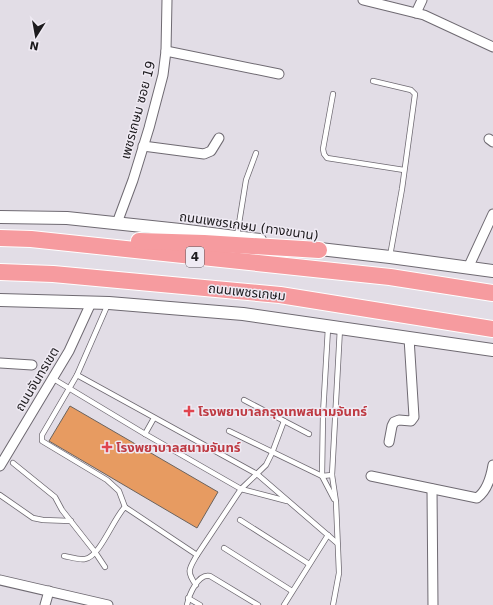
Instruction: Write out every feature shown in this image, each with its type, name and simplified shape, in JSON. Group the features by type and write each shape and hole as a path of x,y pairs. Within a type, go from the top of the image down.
{"highway":[{"name":"4","path":"0,238 31,239 390,277 493,293"},
{"path":"31,239 204,243 319,250"},
{"name":"ถนนเพชรเกษม","path":"0,272 53,274 280,295 493,329"}],"main road":[{"name":"ถนนเพชรเกษม (ทางขนาน)","path":"0,217 67,218 237,236 319,250 390,257 493,271"},
{"path":"0,300 109,303 243,314 493,350"}],"street":[{"name":"เพชรเกษม ซอย 19","path":"117,223 133,180 163,75 166,51 167,0"},
{"path":"362,0 424,15 493,47"},
{"path":"416,13 422,0"},
{"path":"166,51 278,74"},
{"path":"143,146 204,154 212,151 219,138"},
{"path":"468,268 493,214"},
{"name":"ถนนจันทรเขต","path":"0,466 69,351 91,303"},
{"path":"389,442 394,422 399,420 411,421 414,417 408,338"},
{"path":"0,363 32,365"},
{"path":"371,476 477,498 485,490 492,472"},
{"path":"432,489 433,605"},
{"path":"0,580 108,605"},
{"path":"45,605 49,592"}],"lane":[{"path":"373,81 411,90 415,94 390,257"},
{"path":"333,94 323,149 327,158 404,170"},
{"path":"237,236 246,180 256,153"},
{"path":"109,303 77,375 44,429 42,441 106,480 119,491 125,507 197,555"},
{"path":"333,605 339,573 336,502 332,475 334,327"},
{"path":"334,327 323,414 322,476 336,502"},
{"path":"77,375 256,474 337,543"},
{"path":"52,378 241,489 288,501"},
{"path":"244,400 309,434"},
{"path":"145,434 154,418"},
{"path":"196,585 191,578 189,568 241,489 266,465 284,421"},
{"path":"229,431 322,476 332,475"},
{"path":"13,464 56,497 62,510 105,567"},
{"path":"0,495 33,518 43,520 71,521"},
{"path":"64,556 84,560 88,559 107,536 125,507"},
{"path":"240,520 309,564"},
{"path":"284,605 328,535"},
{"path":"224,548 292,591"},
{"path":"187,605 188,598 201,577 205,575 210,576 258,605"},
{"path":"188,598 200,605"}],"building":[{"path":"70,406 218,492 197,528 49,441"}],"place":[{"name":"โรงพยาบาลกรุงเทพสนามจันทร์","path":"189,411"},
{"name":"โรงพยาบาลสนามจันทร์","path":"107,447"}]}
